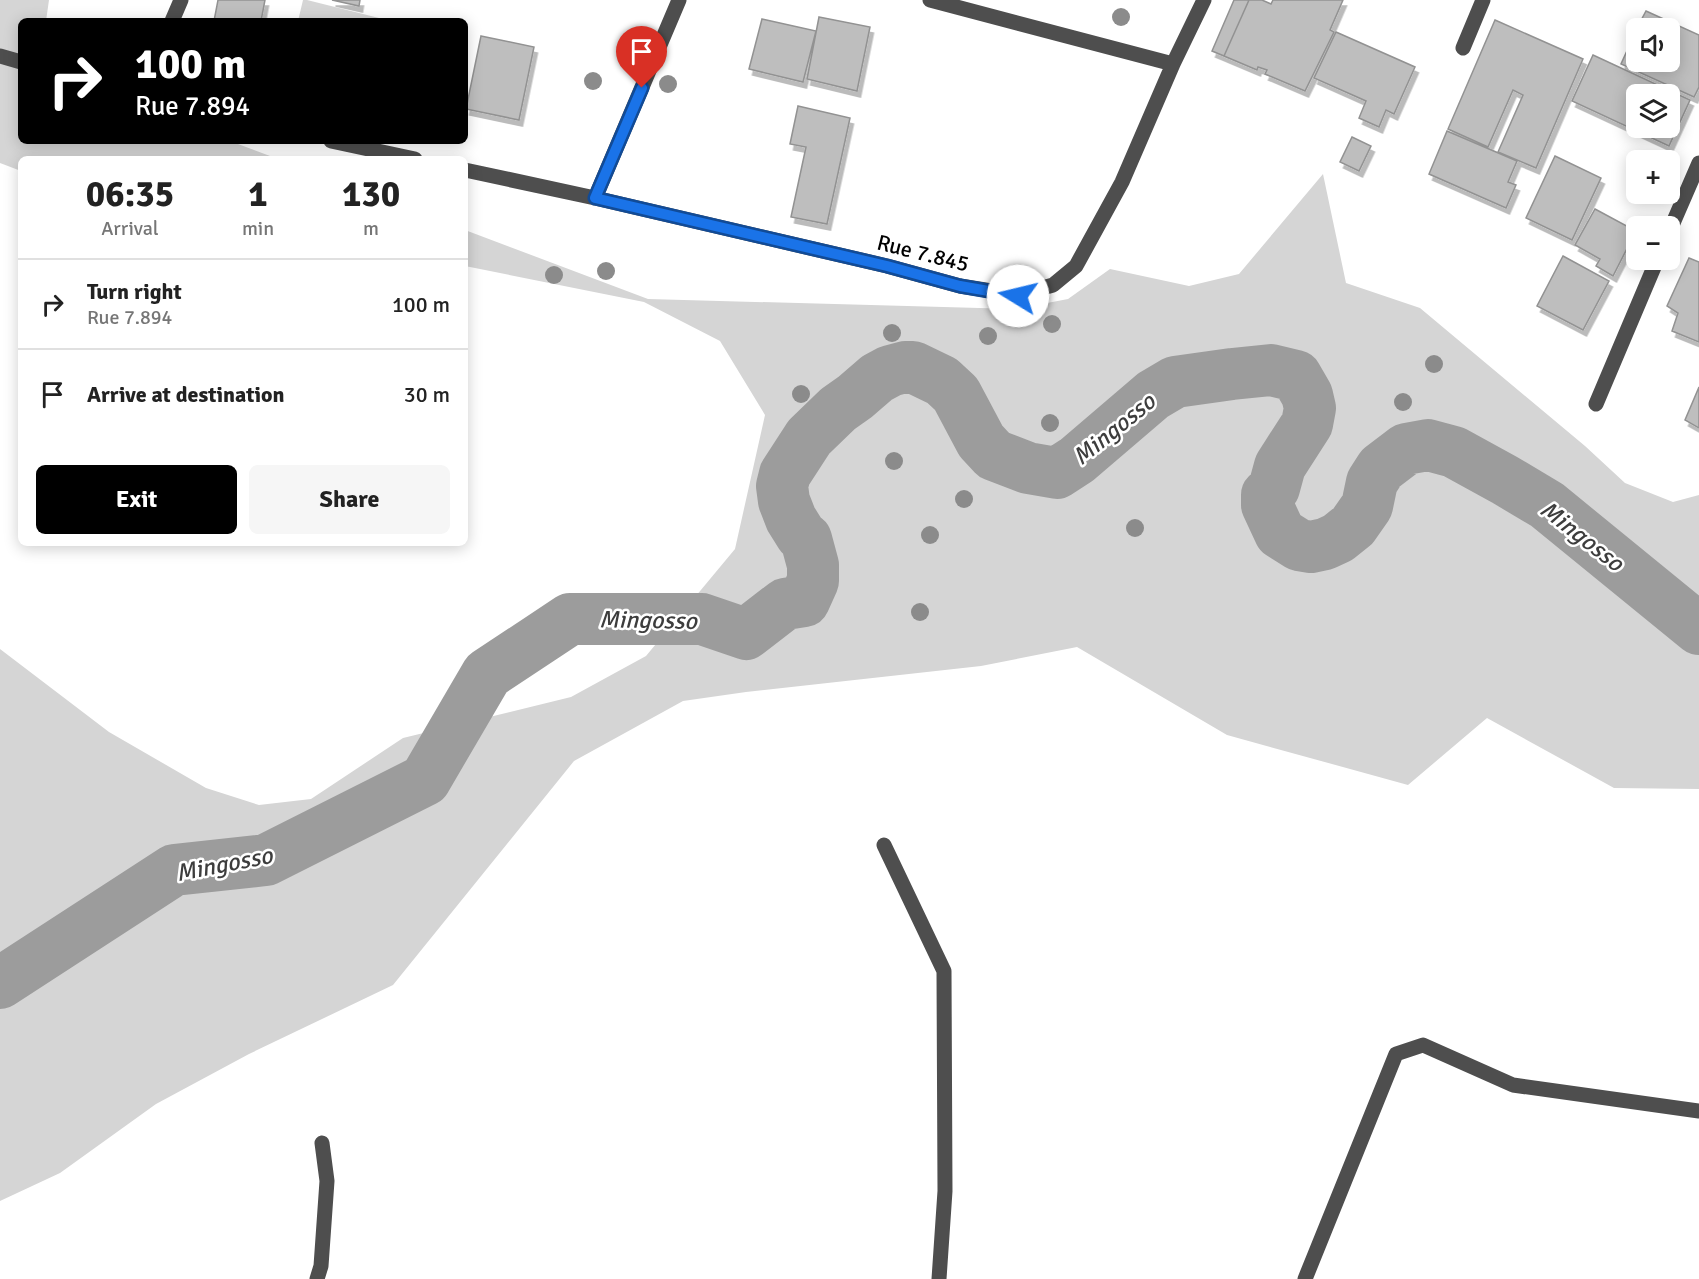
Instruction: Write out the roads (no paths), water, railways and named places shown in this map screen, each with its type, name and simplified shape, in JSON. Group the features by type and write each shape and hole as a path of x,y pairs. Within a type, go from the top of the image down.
{"street":[{"path":"173,18 181,0"},
{"path":"595,198 679,0"},
{"path":"930,0 1173,64"},
{"name":"Rue 7.845","path":"468,171 887,266 960,286 1018,296 1053,285 1076,266 1122,182 1173,64 1204,0"},
{"path":"1463,48 1483,0"},
{"path":"0,56 18,61"},
{"path":"345,144 401,156"},
{"path":"1676,216 1699,163"},
{"path":"1596,404 1653,270"},
{"path":"884,845 944,972 945,1191 939,1279"},
{"path":"1305,1279 1396,1054 1423,1045 1513,1085 1699,1111"},
{"path":"317,1279 321,1266 327,1181 322,1143"}],"waterway":[{"name":"Mingosso","path":"0,983 174,870 266,860 425,780 487,674 570,619 702,619 746,634 785,604 804,601 813,581 813,565 806,539 791,519 784,501 782,486 785,474 809,437 838,409 877,378 905,367 913,367 942,381 956,394 981,441 994,455 1028,468 1057,473 1077,460 1153,395 1175,382 1271,370 1296,376 1307,395 1310,408 1307,424 1280,466 1274,488 1267,495 1267,505 1280,533 1299,545 1311,547 1338,538 1353,526 1367,506 1372,482 1381,468 1406,449 1428,445 1454,452 1547,505 1699,629"}]}
